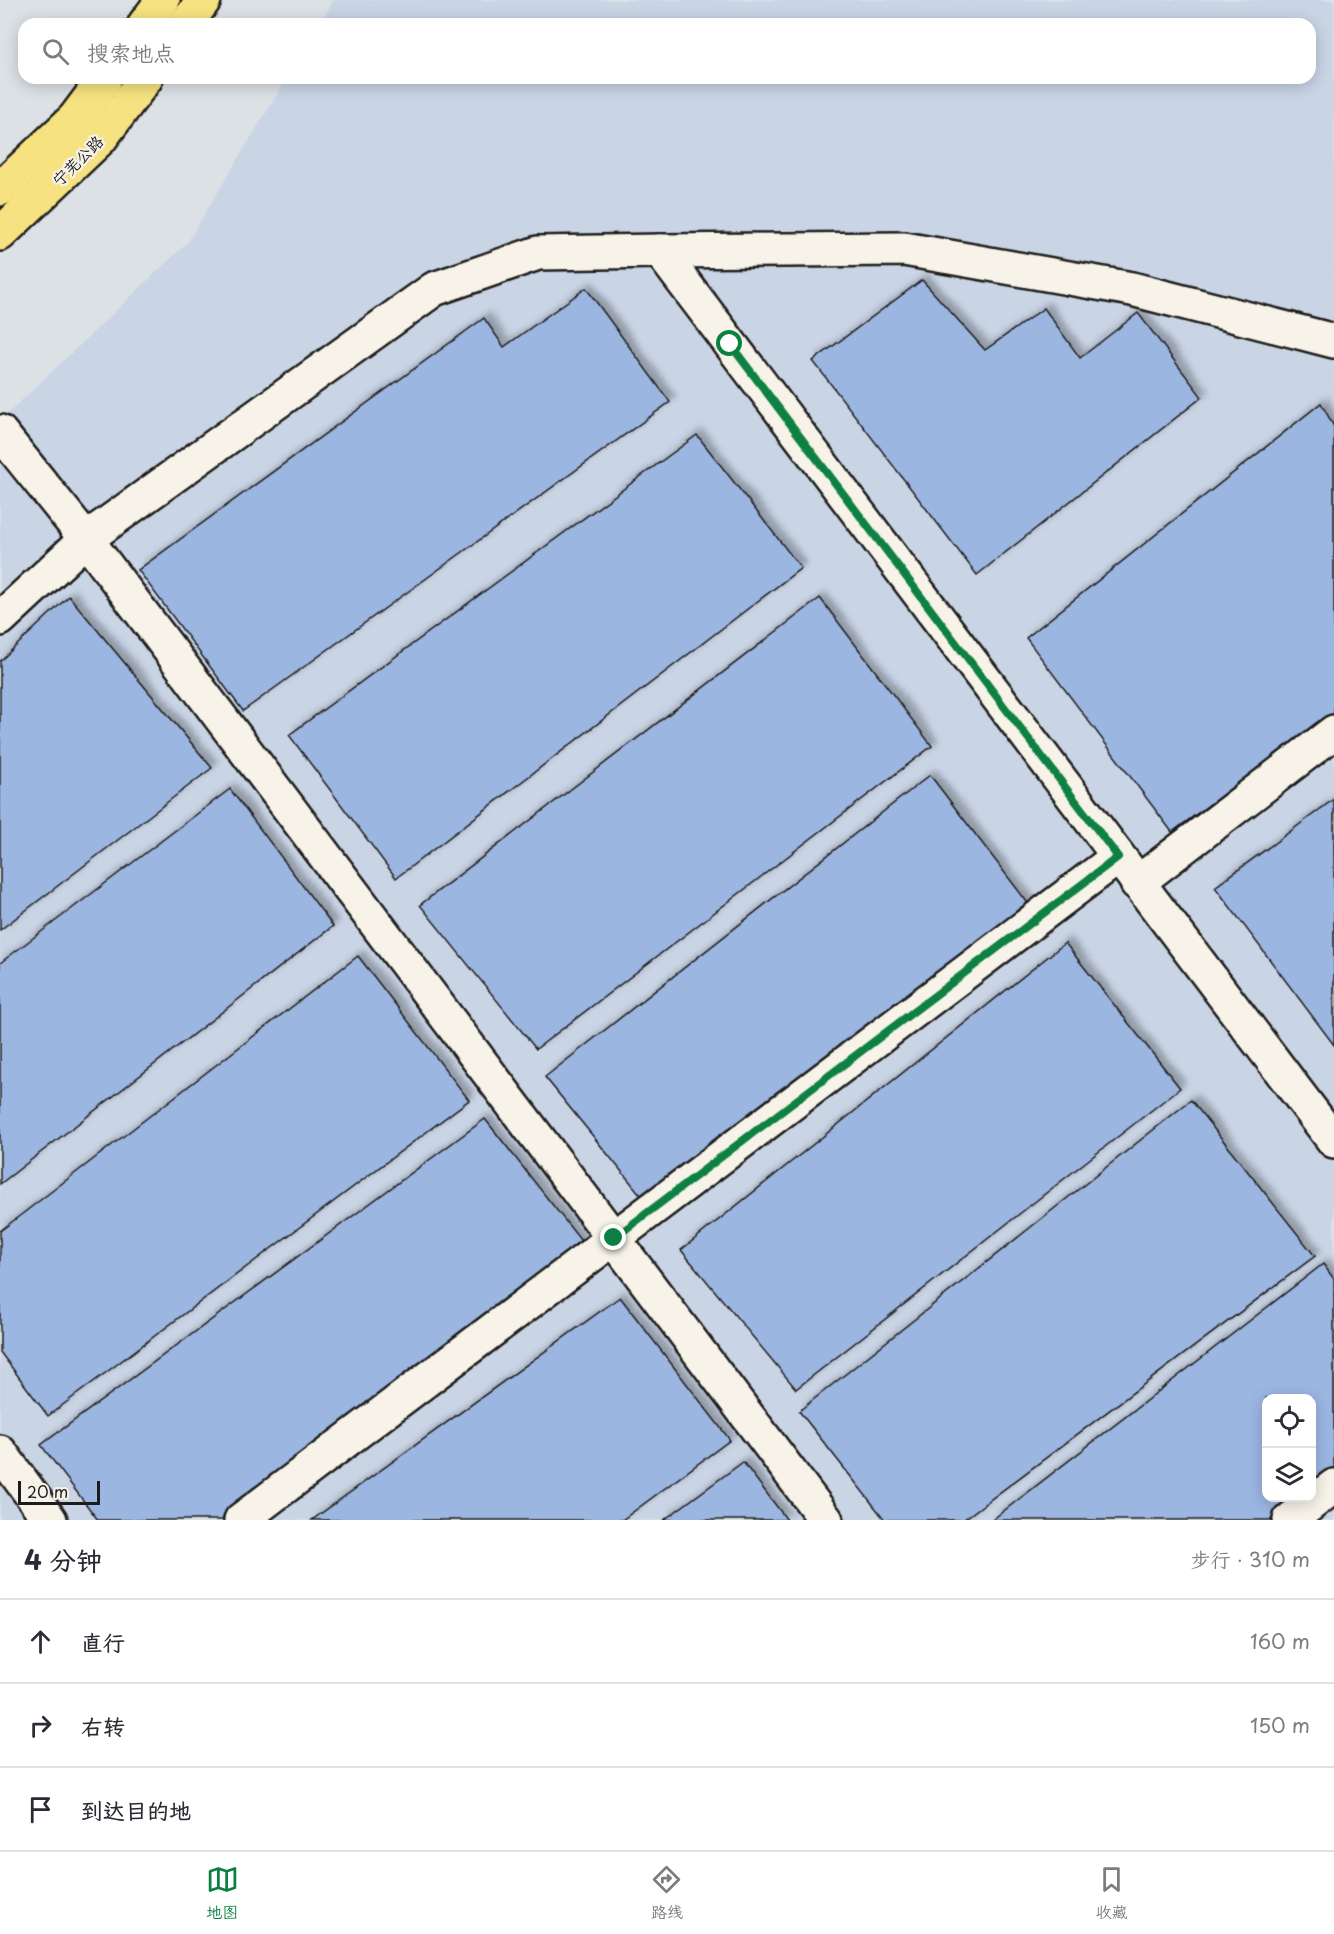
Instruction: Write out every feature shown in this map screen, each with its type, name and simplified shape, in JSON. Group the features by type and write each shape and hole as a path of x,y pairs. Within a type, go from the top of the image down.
{"highway":[{"path":"150,18 163,0"},
{"path":"190,18 204,0"},
{"name":"宁芜公路","path":"0,189 75,118 100,84"},
{"name":"宁芜公路","path":"0,234 100,140 142,84"}],"street":[{"path":"0,619 86,539 434,289 538,253 904,249 1132,289 1334,341"},
{"path":"660,251 1333,1139"},
{"path":"0,432 86,539 826,1520"},
{"path":"1137,883 1334,732"},
{"path":"241,1520 1118,857"},
{"path":"0,1452 50,1520"},
{"path":"1290,1520 1334,1486"}],"shaded area":[{"path":"334,0 1334,0 1334,1520 0,1520 0,421 187,243 283,84 1316,84 1316,18 323,18"}],"building":[{"path":"922,280 985,350 1044,308 1080,358 1138,313 1202,397 977,575 813,361"},
{"path":"586,288 670,402 243,711 138,570 484,318 504,347"},
{"path":"1321,403 1334,427 1334,713 1172,832 1026,638"},
{"path":"697,435 801,568 396,878 289,735"},
{"path":"69,596 212,768 0,930 0,661"},
{"path":"820,598 932,746 536,1049 420,905"},
{"path":"930,775 1031,907 644,1199 545,1077"},
{"path":"230,789 333,926 0,1184 0,963"},
{"path":"1334,799 1334,1045 1215,887"},
{"path":"1065,943 1180,1088 796,1389 681,1250"},
{"path":"358,956 469,1100 48,1416 0,1352 0,1231"},
{"path":"1191,1100 1315,1256 963,1520 885,1520 799,1411"},
{"path":"485,1119 585,1246 223,1520 98,1520 41,1445"},
{"path":"1323,1264 1334,1279 1334,1471 1316,1485 1316,1394 1262,1394 1262,1502 1295,1502 1270,1520 992,1520"},
{"path":"620,1297 730,1440 622,1520 312,1520"},
{"path":"743,1462 787,1520 664,1520"}],"route":[{"path":"614,1238 1118,857 730,344"}]}
